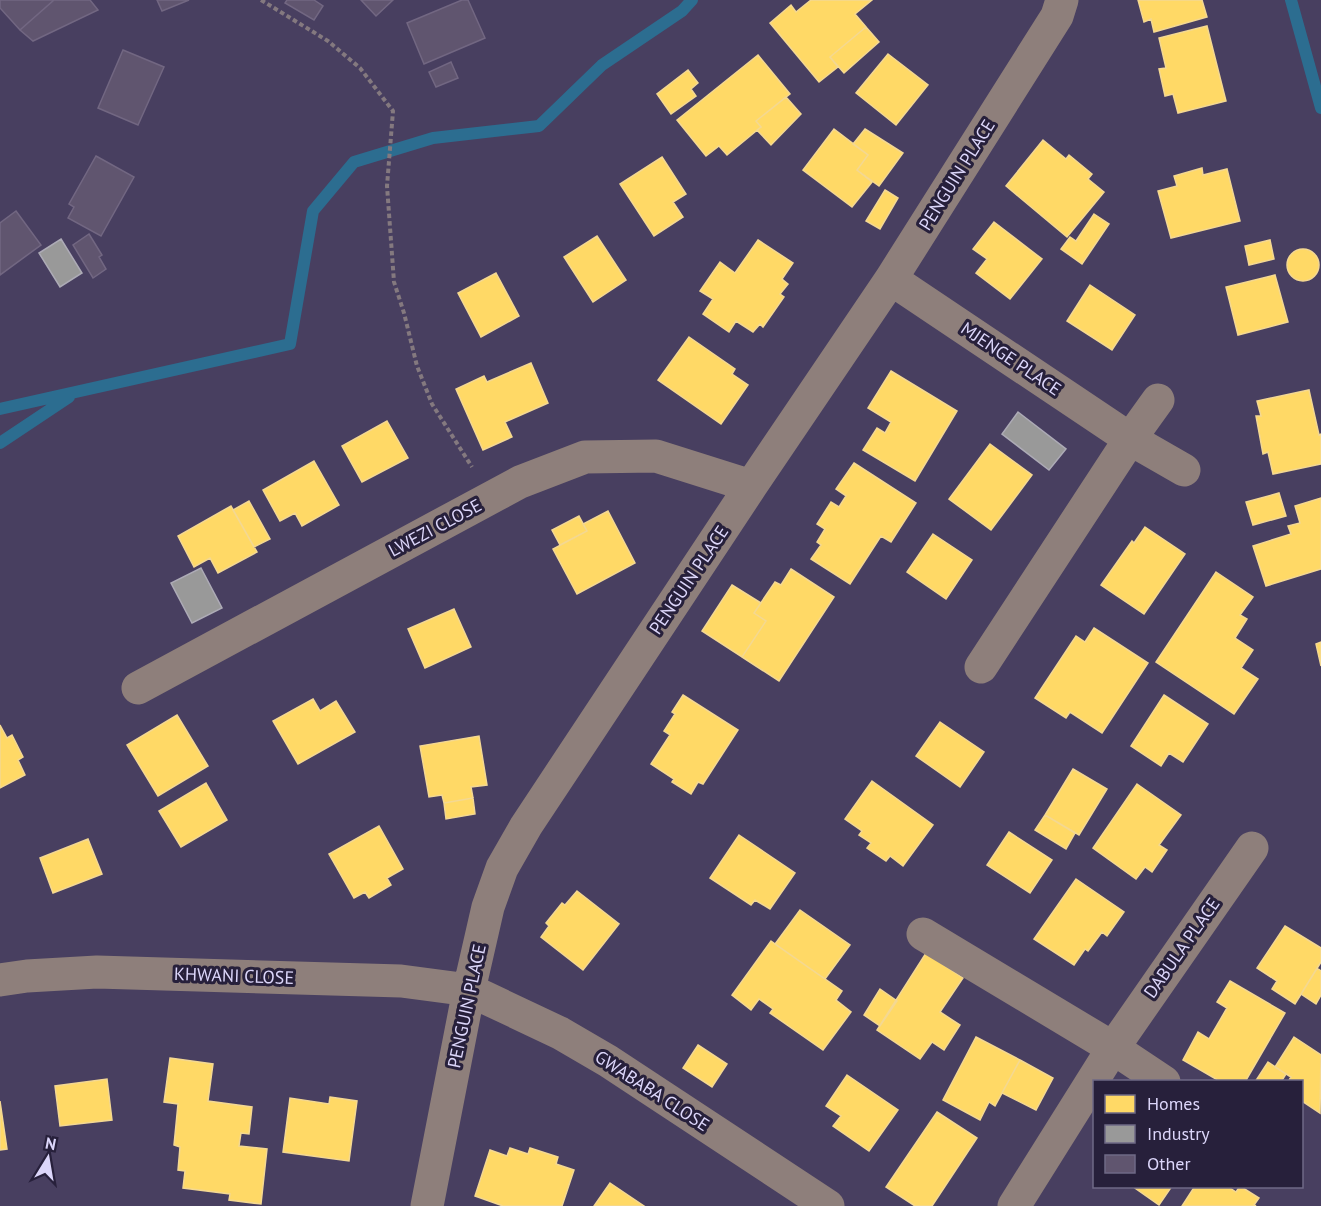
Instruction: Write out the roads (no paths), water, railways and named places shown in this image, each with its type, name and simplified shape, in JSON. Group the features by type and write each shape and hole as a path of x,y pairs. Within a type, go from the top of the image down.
{"street":[{"name":"PENGUIN PLACE","path":"427,1206 469,990 488,907 502,868 526,826 891,279 1057,16 1062,0"},
{"name":"MJENGE PLACE","path":"891,279 1130,439 1184,470"},
{"path":"981,667 1158,400"},
{"name":"LWEZI CLOSE","path":"138,688 520,482 585,457 656,456 751,486"},
{"name":"DABULA PLACE","path":"1014,1206 1113,1048 1252,848"},
{"path":"923,934 1113,1048 1161,1080"},
{"name":"KHWANI CLOSE","path":"0,980 97,972 401,981 469,990"},
{"name":"GWABABA CLOSE","path":"469,990 560,1033 608,1061 828,1206"}],"waterway":[{"path":"0,409 290,344 313,211 354,162 433,138 539,126 602,65 682,11 692,0"},
{"path":"1291,0 1321,108"},
{"path":"0,443 69,397"}]}
